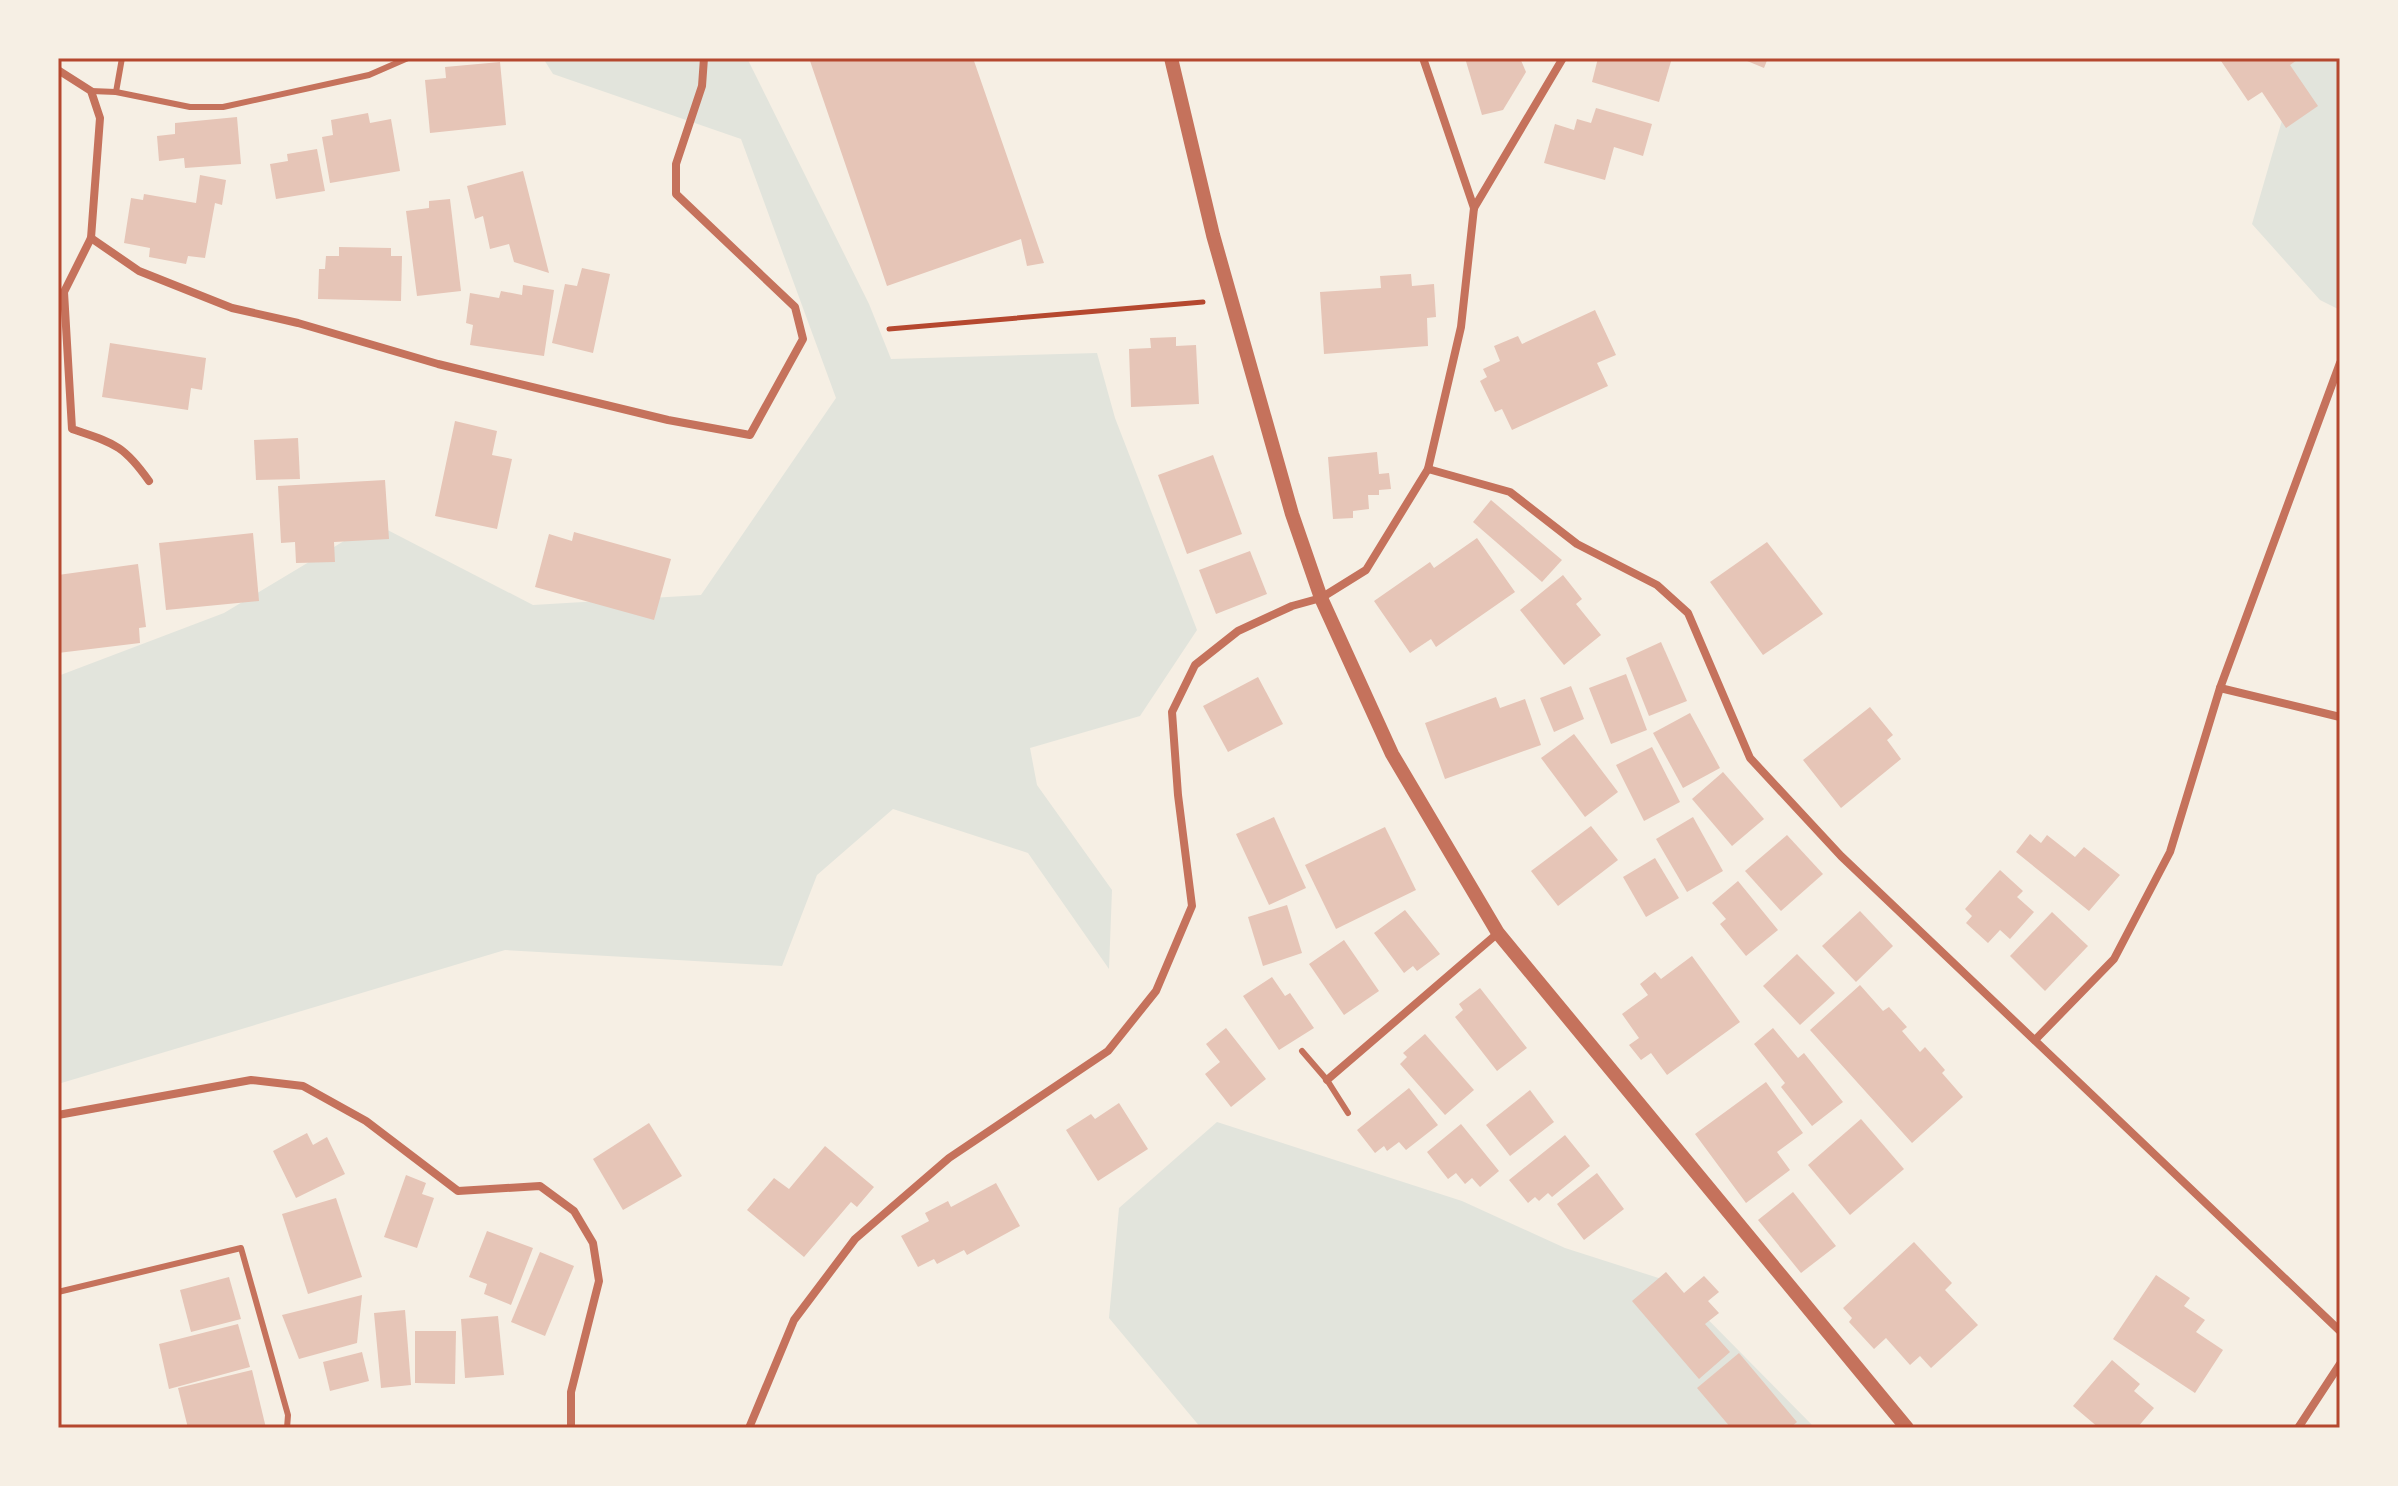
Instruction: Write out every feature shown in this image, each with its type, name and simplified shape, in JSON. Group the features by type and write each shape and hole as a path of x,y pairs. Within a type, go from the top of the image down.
{"street":[{"path":"91,238 139,271 232,308 298,323 453,368 668,420 750,435 803,339 795,307 676,194 676,164 702,86 704,58"},
{"path":"1171,58 1213,235 1292,514 1321,598 1392,754 1498,933 1907,1428"},
{"path":"1423,58 1474,208"},
{"path":"749,1428 794,1320 855,1239 949,1158 1108,1051 1156,991 1192,906 1178,795 1172,712 1195,665 1238,631 1292,606 1321,598 1366,570 1428,469 1461,327 1474,208 1563,58"},
{"path":"58,70 91,91 100,118 91,238 64,292 72,429 115,443 135,461 149,481"},
{"path":"2035,1040 2114,959 2170,852 2220,688 2340,363"},
{"path":"1428,469 1510,492 1577,544 1657,585 1688,613 1750,758 1841,856 2340,1331"},
{"path":"2220,688 2340,717"},
{"path":"1327,1080 1498,933"},
{"path":"58,1115 251,1080 303,1086 366,1121 458,1191 540,1186 574,1211 593,1243 599,1281 571,1392 571,1428"},
{"path":"2298,1428 2340,1364"}],"lane":[{"path":"116,92 122,58"},
{"path":"91,91 116,92 190,107 223,107 369,75 408,58"},
{"path":"1302,1051 1327,1080 1348,1113"},
{"path":"58,1292 241,1248 288,1415 287,1428"}],"path":[{"path":"889,329 1232,300"}],"shaded area":[{"path":"543,58 747,58 869,304 891,359 1097,353 1115,418 1197,630 1140,716 1030,748 1037,785 1112,890 1109,969 1028,853 893,809 817,875 782,966 505,950 58,1084 58,676 224,613 374,523 533,605 701,595 836,398 741,139 553,74"},
{"path":"2287,58 2340,58 2340,310 2320,300 2252,224 2292,86"},
{"path":"1217,1122 1462,1201 1565,1248 1671,1282 1815,1428 1201,1428 1109,1318 1119,1208"}],"building":[{"path":"809,58 973,58 1044,263 1027,266 1021,239 887,286"},
{"path":"1465,58 1520,58 1526,72 1503,110 1482,115"},
{"path":"1598,58 1672,58 1659,102 1592,82"},
{"path":"1740,58 1768,58 1764,68"},
{"path":"2219,58 2300,58 2290,65 2318,106 2286,128 2262,92 2248,101"},
{"path":"500,62 506,125 430,133 425,80 446,78 445,67"},
{"path":"1596,108 1652,124 1643,156 1614,147 1605,180 1544,163 1555,124 1574,130 1577,119 1591,123"},
{"path":"368,113 370,123 391,119 400,171 330,183 322,137 333,135 331,120"},
{"path":"237,117 241,164 185,168 184,158 159,161 157,136 175,134 175,123"},
{"path":"317,149 325,191 276,199 270,164 288,161 287,154"},
{"path":"523,171 549,273 514,262 509,244 490,249 483,216 475,219 467,186"},
{"path":"200,175 226,180 222,205 215,203 205,258 188,256 186,264 149,257 150,248 124,243 131,198 143,200 144,194 196,203"},
{"path":"450,199 461,291 417,296 406,211 429,208 429,201"},
{"path":"339,247 391,248 391,256 402,256 401,301 318,299 319,269 325,269 326,256 339,256"},
{"path":"582,268 610,274 593,353 552,343 565,284 577,286"},
{"path":"1411,274 1412,286 1434,284 1436,317 1427,318 1428,346 1324,354 1320,292 1381,288 1380,276"},
{"path":"523,285 554,290 544,356 470,345 473,325 466,323 470,293 499,298 501,291 522,295"},
{"path":"1595,310 1616,355 1597,363 1608,386 1512,430 1502,409 1495,412 1480,381 1487,377 1483,369 1500,361 1494,346 1518,336 1522,344"},
{"path":"1176,337 1176,346 1196,345 1199,404 1131,407 1129,349 1151,348 1150,338"},
{"path":"110,343 206,358 202,390 191,388 188,410 102,397"},
{"path":"455,421 497,431 492,455 512,459 497,529 435,516"},
{"path":"298,438 300,479 256,480 254,440"},
{"path":"1377,452 1379,474 1389,473 1391,489 1379,490 1379,495 1368,495 1369,509 1353,511 1353,518 1333,519 1328,457"},
{"path":"1213,455 1242,534 1187,554 1158,475"},
{"path":"385,480 389,539 334,542 335,562 296,563 295,542 281,543 278,486"},
{"path":"1491,500 1562,560 1542,582 1473,522"},
{"path":"574,532 671,559 654,620 535,587 549,534 572,541"},
{"path":"253,533 259,601 166,610 159,543"},
{"path":"1477,538 1515,592 1436,647 1431,639 1410,653 1374,601 1430,562 1434,568"},
{"path":"1767,542 1823,614 1763,655 1710,582"},
{"path":"1250,551 1267,594 1216,614 1199,570"},
{"path":"138,564 146,627 139,628 140,643 58,653 58,575"},
{"path":"1563,575 1582,599 1576,604 1601,635 1564,665 1520,610"},
{"path":"1661,642 1687,701 1649,716 1626,658"},
{"path":"1626,674 1647,730 1611,744 1589,688"},
{"path":"1258,677 1283,724 1228,752 1203,706"},
{"path":"1571,686 1584,719 1554,732 1540,698"},
{"path":"1496,697 1500,708 1525,699 1541,745 1445,779 1425,723"},
{"path":"1870,707 1893,735 1887,740 1901,759 1841,808 1803,760"},
{"path":"1690,713 1720,768 1683,788 1653,733"},
{"path":"1574,734 1618,792 1585,817 1541,758"},
{"path":"1652,747 1680,802 1644,821 1616,765"},
{"path":"1723,772 1764,819 1732,846 1692,799"},
{"path":"1274,817 1306,888 1269,905 1236,834"},
{"path":"1693,817 1723,871 1687,892 1656,839"},
{"path":"1591,826 1618,860 1558,906 1531,871"},
{"path":"1385,827 1416,890 1336,929 1305,865"},
{"path":"2030,834 2041,843 2047,835 2075,857 2084,847 2120,875 2089,911 2016,852"},
{"path":"1787,835 1823,874 1781,911 1745,871"},
{"path":"1655,858 1679,898 1646,917 1623,877"},
{"path":"2000,870 2023,891 2017,897 2034,912 2010,939 2000,930 1988,943 1966,923 1972,916 1965,909"},
{"path":"1738,881 1778,930 1746,956 1720,924 1726,919 1712,903"},
{"path":"1287,905 1302,953 1263,966 1248,917"},
{"path":"1405,910 1440,954 1417,971 1413,966 1404,973 1374,933"},
{"path":"1860,911 1893,946 1856,982 1822,946"},
{"path":"2052,912 2088,946 2045,991 2010,956"},
{"path":"1344,940 1379,991 1344,1015 1309,964"},
{"path":"1797,954 1835,993 1800,1025 1763,986"},
{"path":"1692,956 1740,1022 1667,1075 1651,1053 1641,1060 1629,1045 1639,1038 1622,1014 1648,995 1640,984 1655,972 1661,979"},
{"path":"1272,977 1285,996 1290,993 1314,1028 1279,1050 1243,996"},
{"path":"1860,985 1883,1011 1889,1007 1907,1027 1902,1031 1920,1052 1925,1047 1963,1097 1912,1143 1810,1030"},
{"path":"1480,988 1527,1048 1497,1071 1455,1017 1463,1010 1459,1004"},
{"path":"1226,1028 1266,1079 1231,1107 1205,1074 1220,1062 1206,1044"},
{"path":"1773,1028 1798,1058 1804,1053 1843,1102 1812,1126 1781,1087 1785,1083 1754,1044"},
{"path":"1425,1034 1474,1090 1445,1115 1400,1064 1407,1057 1403,1053"},
{"path":"1766,1082 1803,1133 1777,1152 1790,1170 1746,1203 1695,1134"},
{"path":"1409,1088 1438,1125 1406,1150 1399,1142 1387,1151 1384,1146 1375,1153 1357,1130"},
{"path":"1530,1090 1554,1122 1510,1156 1486,1125"},
{"path":"1119,1103 1148,1149 1098,1181 1066,1130 1091,1114 1095,1119"},
{"path":"1861,1119 1904,1169 1850,1215 1808,1165"},
{"path":"649,1123 682,1176 623,1210 593,1159"},
{"path":"1461,1124 1499,1171 1480,1187 1472,1178 1465,1184 1456,1173 1448,1179 1427,1152"},
{"path":"307,1133 313,1145 327,1137 345,1174 296,1198 273,1151"},
{"path":"1565,1135 1590,1166 1552,1197 1548,1193 1539,1201 1535,1197 1528,1203 1509,1180"},
{"path":"825,1146 874,1187 857,1207 851,1202 804,1257 747,1210 774,1178 789,1189"},
{"path":"1597,1173 1624,1209 1584,1240 1557,1204"},
{"path":"406,1175 426,1183 422,1194 434,1198 417,1248 384,1237"},
{"path":"996,1183 1020,1226 967,1255 964,1250 937,1264 934,1259 918,1267 901,1236 929,1221 925,1213 948,1201 951,1207"},
{"path":"1793,1192 1836,1246 1801,1273 1758,1220"},
{"path":"336,1198 362,1277 308,1294 282,1214"},
{"path":"487,1231 533,1248 511,1305 484,1294 487,1284 469,1277"},
{"path":"1914,1242 1952,1283 1945,1290 1978,1325 1931,1368 1920,1356 1910,1365 1886,1338 1874,1349 1849,1322 1852,1318 1843,1308"},
{"path":"540,1252 574,1266 545,1336 511,1322"},
{"path":"1666,1272 1684,1293 1704,1276 1719,1292 1708,1301 1719,1313 1705,1324 1730,1352 1699,1379 1632,1301"},
{"path":"2156,1275 2190,1298 2184,1306 2205,1320 2196,1332 2223,1350 2195,1393 2113,1339"},
{"path":"229,1277 241,1319 191,1332 180,1290"},
{"path":"362,1295 357,1343 299,1359 282,1315"},
{"path":"405,1310 411,1385 381,1388 374,1313"},
{"path":"498,1316 504,1375 465,1378 461,1319"},
{"path":"238,1324 250,1367 169,1389 159,1344"},
{"path":"415,1331 456,1331 455,1384 415,1383"},
{"path":"362,1352 369,1381 330,1391 323,1362"},
{"path":"1739,1353 1797,1422 1790,1428 1731,1428 1697,1388"},
{"path":"2112,1360 2140,1384 2134,1391 2154,1408 2137,1428 2099,1428 2073,1406"},
{"path":"252,1370 266,1428 188,1428 178,1388"}]}
